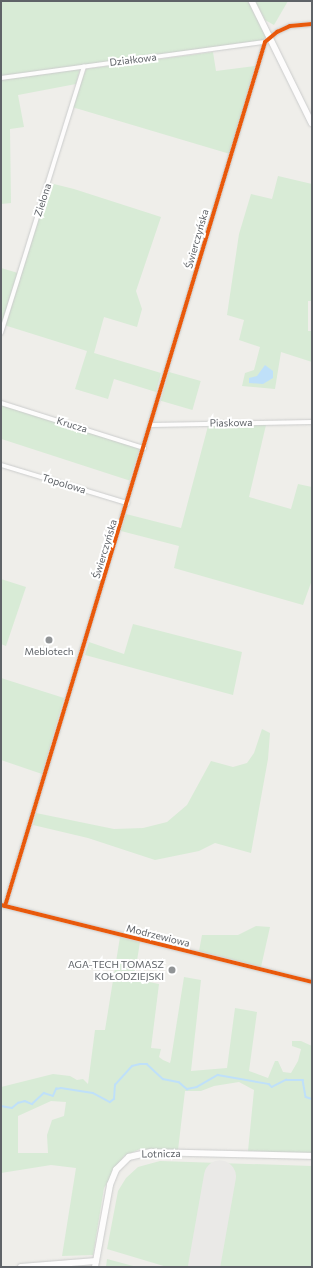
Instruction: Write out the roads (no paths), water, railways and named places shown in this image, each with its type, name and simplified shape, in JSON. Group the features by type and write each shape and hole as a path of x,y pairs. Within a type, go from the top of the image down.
{"main road":[{"path":"252,1 312,123"},
{"name":"Lotnicza","path":"95,1267 110,1186 116,1170 129,1157 150,1152 312,1156"},
{"path":"21,1267 96,1261"}],"street":[{"name":"Świerczyńska","path":"3,906 151,425 265,42 270,37 290,26 312,24"},
{"name":"Działkowa","path":"1,78 265,42"},
{"name":"Zielona","path":"1,333 84,67"},
{"name":"Krucza","path":"1,403 144,448"},
{"name":"Piaskowa","path":"151,425 312,422"},
{"name":"Topolowa","path":"1,465 127,503"},
{"name":"Modrzewiowa","path":"3,906 312,982"}],"water":[{"path":"265,365 273,371 273,378 263,384 249,383 249,378 257,376"}],"waterway":[{"path":"1,1106 12,1108 18,1103 25,1101 32,1104 44,1093 53,1096 56,1089 61,1088 93,1093 110,1102 114,1099 115,1085 132,1066 140,1064 147,1064 163,1079 179,1082 187,1089 197,1087 218,1075 269,1084 272,1087 286,1080 303,1080 306,1097 312,1099"}],"place":[{"name":"Meblotech","path":"49,640"},
{"name":"AGA-TECH TOMASZ KOŁODZIEJSKI","path":"172,970"}]}
